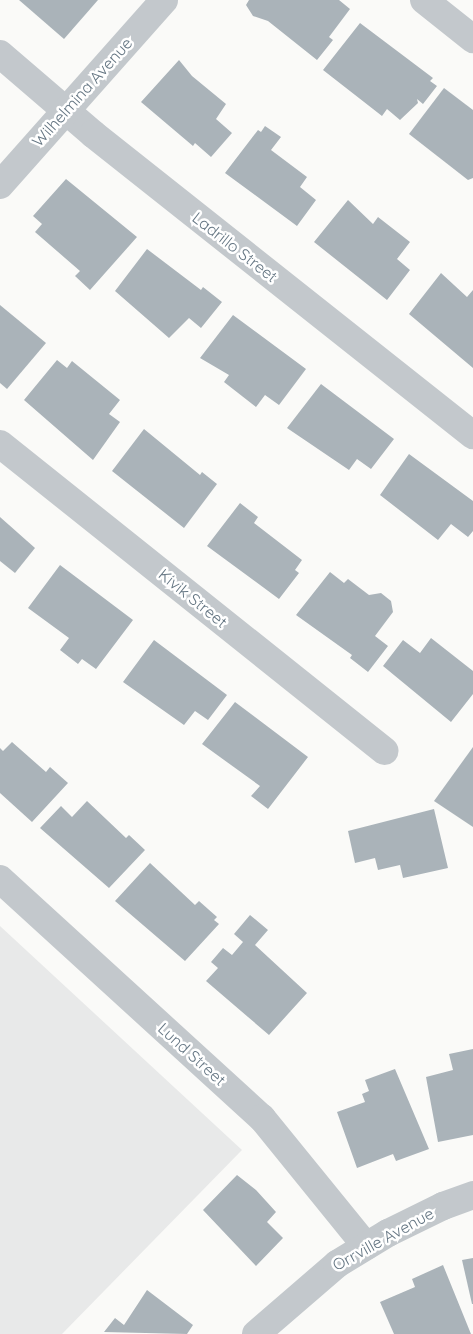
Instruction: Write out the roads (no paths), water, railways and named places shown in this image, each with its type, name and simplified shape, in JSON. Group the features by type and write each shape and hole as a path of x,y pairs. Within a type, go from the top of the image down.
{"street":[{"name":"Wilhelmina Avenue","path":"0,185 164,0"},
{"path":"424,0 473,39"},
{"name":"Ladrillo Street","path":"0,54 65,111 473,435"},
{"name":"Kivik Street","path":"0,444 385,751"},
{"name":"Lund Street","path":"0,879 262,1118 366,1246"},
{"name":"Orrville Avenue","path":"256,1334 328,1270 366,1246 443,1206 473,1195"}]}
